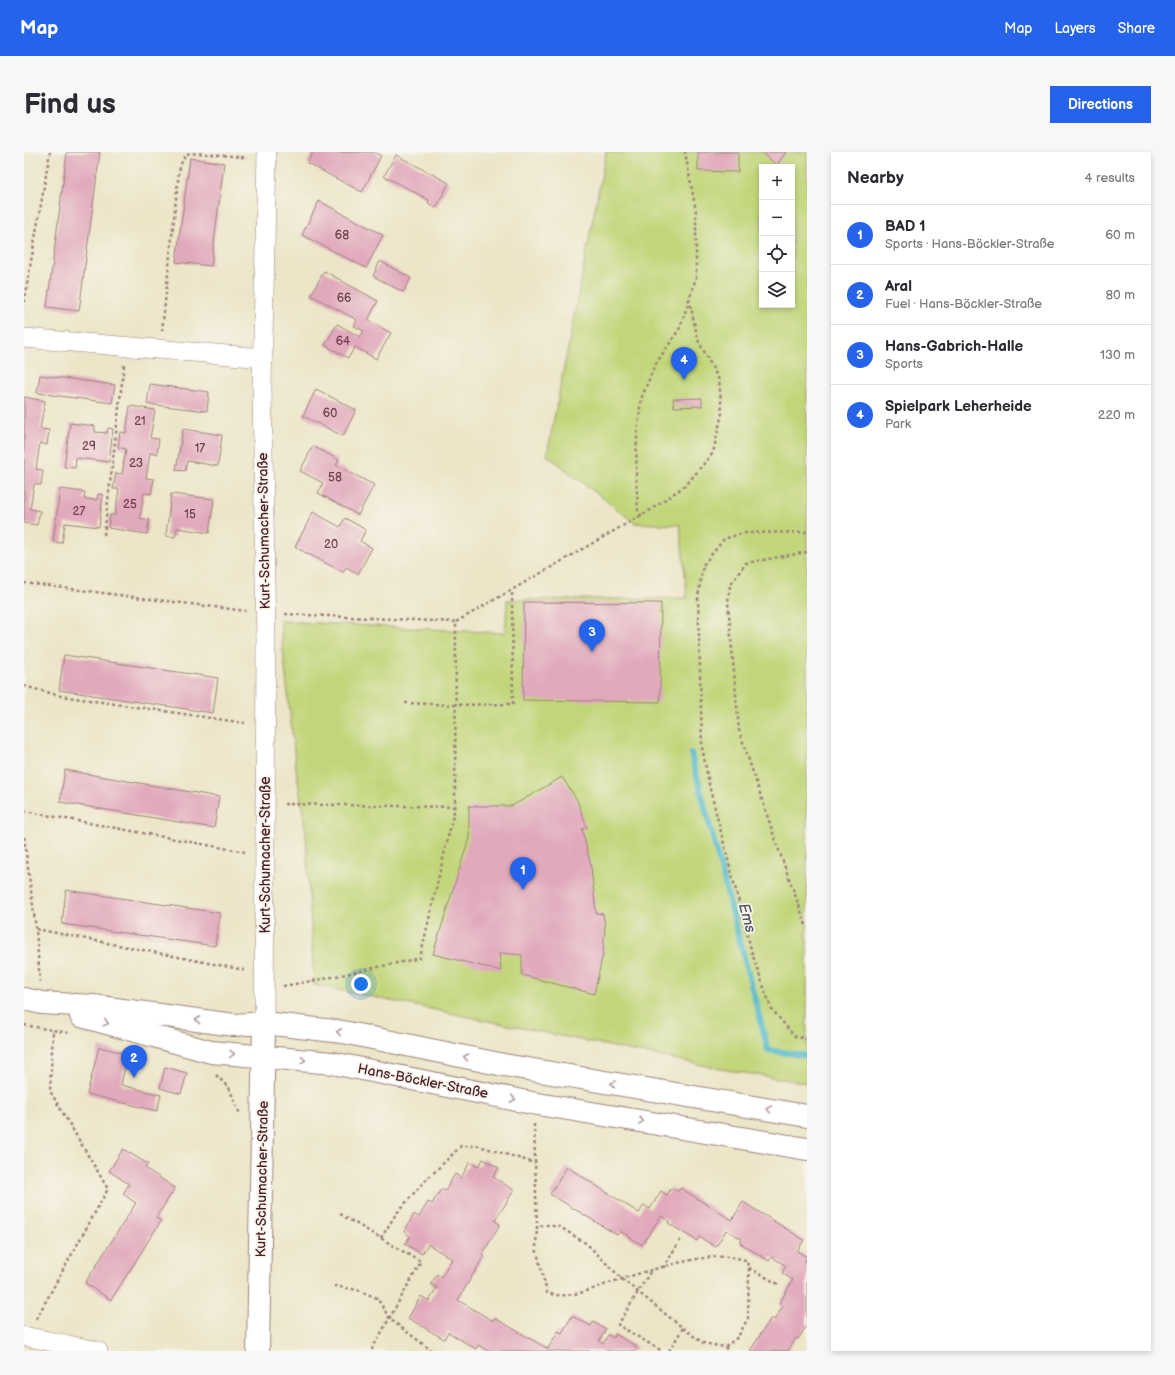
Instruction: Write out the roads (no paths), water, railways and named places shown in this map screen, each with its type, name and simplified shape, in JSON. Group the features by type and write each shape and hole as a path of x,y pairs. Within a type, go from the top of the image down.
{"street":[{"name":"Kurt-Schumacher-Straße","path":"258,1351 265,982 266,613 263,358 267,156"},
{"path":"24,338 263,358"},
{"path":"33,1001 93,1006 234,1025 264,1023 343,1032 504,1065 807,1116"},
{"name":"Hans-Böckler-Straße","path":"33,1001 66,1012 211,1052 332,1063 532,1103 807,1149"},
{"path":"26,1337 98,1351"}],"waterway":[{"name":"Ems","path":"691,753 768,1050 807,1056"}],"place":[{"name":"Spielpark Leherheide","path":"684,380"},
{"name":"Hans-Gabrich-Halle","path":"592,652"},
{"name":"BAD 1","path":"523,890"},
{"name":"Aral","path":"134,1078"}]}
